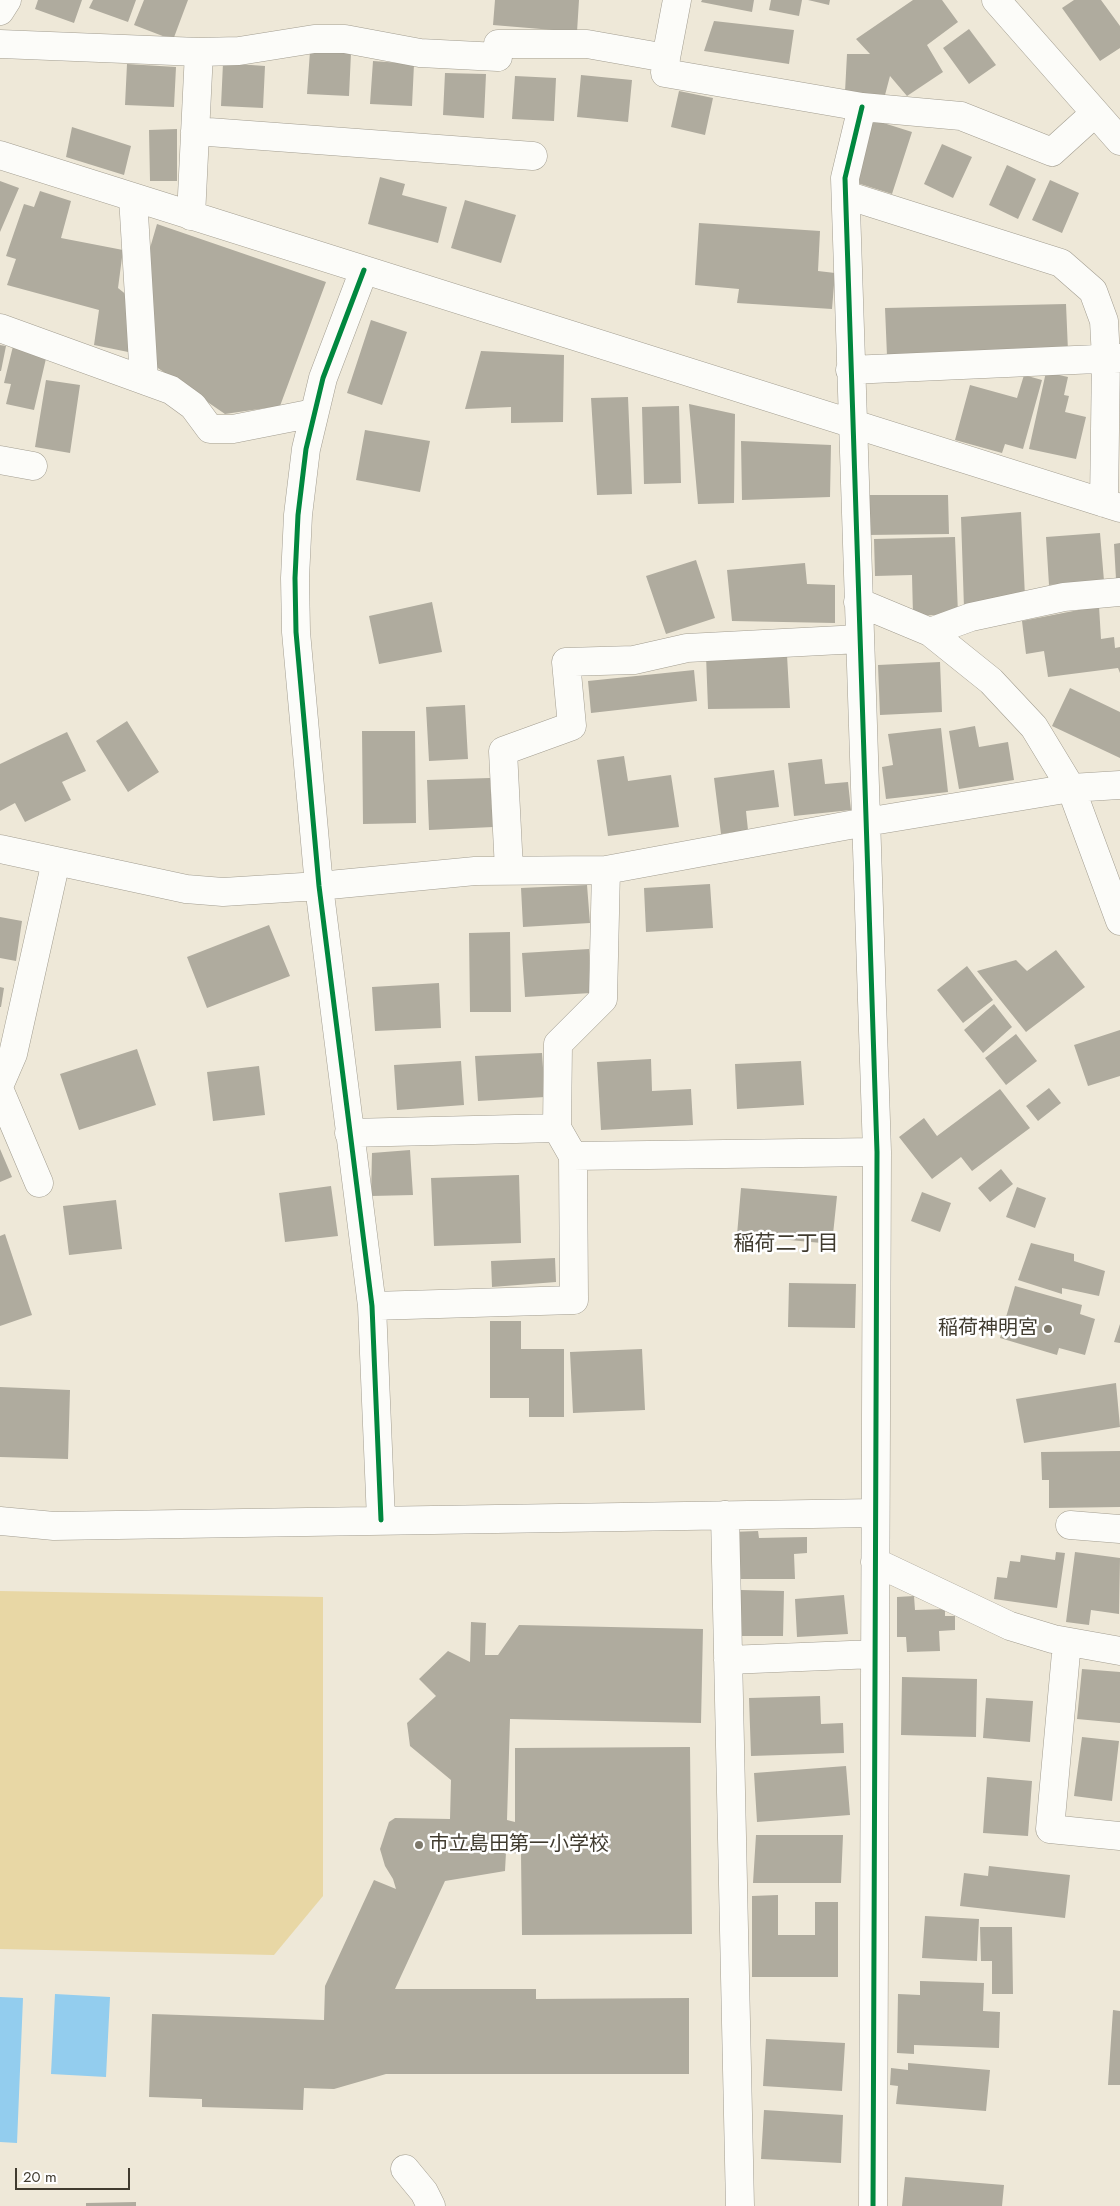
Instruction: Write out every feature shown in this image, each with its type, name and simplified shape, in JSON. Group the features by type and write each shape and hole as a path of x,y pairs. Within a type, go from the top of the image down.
{"street":[{"path":"0,11 7,0"},
{"path":"677,0 665,73 862,107 961,116 1052,152 1111,127 996,0"},
{"path":"0,44 199,52 239,51 314,39 345,39 420,53 498,56 498,44 587,44 666,58"},
{"path":"191,216 199,52"},
{"path":"862,107 845,178 877,1152 873,2206"},
{"path":"195,131 533,156"},
{"path":"0,155 1112,506 1113,358 1104,321 1093,291 1061,262 846,195"},
{"path":"133,198 144,380"},
{"path":"364,270 323,378 314,413 306,449 298,515 295,578 296,632 319,886 372,1306 381,1520"},
{"path":"0,328 171,390 193,406 210,428 233,429 314,413"},
{"path":"850,370 1113,358"},
{"path":"0,460 33,466"},
{"path":"930,632 971,617 1064,597 1120,592"},
{"path":"858,602 930,632 991,681 1034,726 1071,788 1120,921"},
{"path":"509,870 503,751 572,726 566,662 634,660 687,648 860,639"},
{"path":"0,849 186,889 223,892 319,886 475,871 606,870 866,822 1071,788 1120,784"},
{"path":"0,1084 13,1054 56,861"},
{"path":"372,1306 574,1300 573,1156 557,1128 558,1044 603,1000 606,870"},
{"path":"0,1091 39,1183"},
{"path":"349,1133 557,1128"},
{"path":"573,1156 877,1152"},
{"path":"0,1521 54,1526 875,1513"},
{"path":"725,1515 740,2206"},
{"path":"1070,1525 1120,1529"},
{"path":"875,1562 1010,1626 1066,1642 1120,1651"},
{"path":"1066,1642 1050,1829 1120,1836"},
{"path":"728,1660 875,1654"},
{"path":"405,2169 424,2192 431,2206"}],"shaded area":[{"path":"0,1591 323,1597 323,1896 274,1955 0,1949"}],"water":[{"path":"55,1994 110,1997 106,2077 51,2074"},
{"path":"0,1997 23,1998 17,2143 0,2142"}],"building":[{"path":"38,0 82,0 74,23 35,9"},
{"path":"93,0 136,0 128,22 89,8"},
{"path":"144,0 188,0 173,40 134,25"},
{"path":"495,0 579,0 577,32 493,25"},
{"path":"702,0 754,0 752,12 701,2"},
{"path":"771,0 802,0 799,16 769,10"},
{"path":"808,0 830,0 829,5"},
{"path":"913,0 942,0 958,22 927,45 943,72 907,96 890,76 885,95 845,92 847,54 870,54 856,39"},
{"path":"1074,0 1101,0 1120,26 1120,48 1100,61 1062,8"},
{"path":"714,21 794,30 789,64 704,51"},
{"path":"969,29 996,65 969,84 943,48"},
{"path":"310,51 351,53 349,96 307,94"},
{"path":"373,61 414,64 412,106 370,104"},
{"path":"223,63 265,66 263,108 221,106"},
{"path":"127,64 176,67 174,107 125,105"},
{"path":"445,73 486,74 484,118 443,115"},
{"path":"581,75 632,80 628,122 577,117"},
{"path":"515,76 556,78 554,121 512,119"},
{"path":"679,91 713,98 705,135 671,127"},
{"path":"871,119 912,132 892,194 851,181"},
{"path":"72,127 131,146 124,175 66,157"},
{"path":"177,129 177,181 150,181 149,130"},
{"path":"942,144 972,157 953,198 924,184"},
{"path":"1007,165 1036,179 1018,219 989,205"},
{"path":"380,177 405,184 402,195 447,207 438,243 368,224"},
{"path":"1050,180 1079,193 1062,233 1032,220"},
{"path":"0,181 19,188 0,232"},
{"path":"40,191 71,201 61,238 123,250 118,288 128,296 133,353 94,345 99,310 7,285 16,259 6,256 24,204 34,207"},
{"path":"465,200 516,215 501,263 451,248"},
{"path":"699,223 820,231 818,271 835,273 832,309 737,303 739,289 695,285"},
{"path":"157,224 326,282 280,406 225,414 152,364 139,249 150,248"},
{"path":"1066,304 1068,351 887,356 885,308"},
{"path":"371,320 407,332 382,405 347,393"},
{"path":"14,342 48,350 34,410 6,404 11,384 4,383"},
{"path":"0,345 6,346 1,371 0,371"},
{"path":"481,351 564,355 563,422 511,423 511,407 465,409"},
{"path":"1046,372 1068,377 1064,395 1069,396 1065,412 1086,417 1076,459 1029,449"},
{"path":"1024,375 1042,380 1023,449 1005,444 1002,453 955,440 970,385 1017,398"},
{"path":"46,380 80,385 70,453 35,447"},
{"path":"628,397 632,494 597,495 591,398"},
{"path":"689,404 735,414 734,503 698,504"},
{"path":"679,406 681,483 644,484 642,407"},
{"path":"365,430 430,441 420,492 356,480"},
{"path":"741,441 831,445 830,497 742,500"},
{"path":"867,495 948,495 949,534 867,535"},
{"path":"1021,512 1025,597 964,608 961,517"},
{"path":"1100,533 1104,581 1049,585 1046,537"},
{"path":"955,537 958,614 913,616 912,575 875,576 874,539"},
{"path":"1120,543 1120,579 1116,579 1114,544"},
{"path":"696,560 715,618 666,634 646,576"},
{"path":"805,563 807,584 835,585 835,623 732,621 727,570"},
{"path":"432,602 442,652 379,664 369,616"},
{"path":"1099,606 1101,639 1114,637 1115,648 1120,647 1120,673 1118,668 1048,677 1044,651 1026,654 1022,621"},
{"path":"706,655 787,655 790,708 708,709"},
{"path":"940,662 942,712 880,715 878,665"},
{"path":"694,670 697,701 591,713 588,681"},
{"path":"1070,688 1120,712 1120,758 1052,726"},
{"path":"465,705 468,759 429,761 426,707"},
{"path":"127,721 159,772 128,792 96,741"},
{"path":"975,726 979,747 1008,742 1014,780 959,789 949,731"},
{"path":"941,728 948,792 886,799 882,767 893,765 888,734"},
{"path":"362,731 415,731 416,823 363,824"},
{"path":"67,732 86,771 62,782 71,800 25,822 15,803 0,811 0,764"},
{"path":"624,756 628,781 671,775 679,827 608,836 597,760"},
{"path":"822,759 825,784 848,782 851,810 794,816 788,763"},
{"path":"774,770 779,807 746,811 748,830 721,834 714,778"},
{"path":"490,778 493,827 429,830 427,780"},
{"path":"710,884 713,928 646,932 644,888"},
{"path":"587,885 590,923 523,927 521,888"},
{"path":"0,917 22,921 16,961 0,958"},
{"path":"269,925 290,976 207,1008 187,957"},
{"path":"510,932 511,1012 470,1012 469,933"},
{"path":"589,949 591,993 525,997 522,953"},
{"path":"1056,950 1085,987 1026,1032 977,971 1016,960 1027,971"},
{"path":"967,966 993,1000 963,1023 937,990"},
{"path":"439,983 441,1028 375,1031 372,987"},
{"path":"0,987 4,988 1,1007 0,1007"},
{"path":"994,1004 1012,1027 983,1053 964,1030"},
{"path":"1120,1030 1120,1076 1088,1086 1074,1045"},
{"path":"1016,1034 1037,1061 1006,1085 985,1058"},
{"path":"137,1049 156,1105 79,1130 60,1074"},
{"path":"542,1053 545,1097 478,1101 475,1056"},
{"path":"651,1059 652,1091 691,1089 693,1125 601,1130 597,1062"},
{"path":"461,1061 464,1105 397,1110 394,1065"},
{"path":"801,1061 804,1105 737,1109 735,1064"},
{"path":"259,1066 265,1115 213,1121 207,1072"},
{"path":"1049,1088 1061,1103 1038,1121 1026,1106"},
{"path":"1000,1089 1030,1128 972,1171 961,1157 932,1179 899,1137 924,1118 937,1136"},
{"path":"0,1149 12,1177 0,1182"},
{"path":"410,1150 413,1195 371,1196 372,1153"},
{"path":"1001,1169 1013,1184 990,1202 978,1188"},
{"path":"519,1175 521,1243 434,1246 431,1178"},
{"path":"331,1186 338,1236 285,1242 279,1193"},
{"path":"1017,1187 1046,1198 1035,1228 1006,1217"},
{"path":"741,1188 837,1196 832,1244 737,1235"},
{"path":"922,1192 951,1203 940,1232 911,1221"},
{"path":"116,1200 122,1249 69,1255 63,1206"},
{"path":"5,1234 32,1315 0,1326 0,1236"},
{"path":"1031,1243 1074,1254 1074,1261 1105,1271 1099,1296 1062,1288 1062,1294 1018,1280"},
{"path":"555,1258 556,1282 492,1287 491,1261"},
{"path":"789,1283 856,1284 855,1328 788,1327"},
{"name":"稲荷神明宮","path":"1015,1286 1082,1305 1080,1314 1095,1319 1085,1355 1059,1348 1057,1355 1000,1338"},
{"path":"490,1321 521,1321 521,1349 564,1349 564,1417 529,1417 529,1398 490,1398"},
{"path":"1120,1324 1120,1343 1114,1342"},
{"path":"642,1349 645,1410 573,1413 570,1352"},
{"path":"1116,1383 1120,1427 1024,1443 1016,1399"},
{"path":"0,1387 70,1390 68,1459 0,1457"},
{"path":"1120,1451 1120,1507 1049,1508 1049,1480 1042,1480 1041,1452"},
{"path":"758,1531 759,1538 807,1537 807,1553 794,1554 795,1579 731,1579 731,1532"},
{"path":"1056,1552 1065,1553 1057,1608 994,1599 997,1577 1007,1578 1010,1561 1020,1562 1021,1555 1055,1560"},
{"path":"1075,1552 1120,1558 1119,1614 1091,1610 1089,1625 1066,1622"},
{"path":"741,1590 784,1591 783,1636 740,1636"},
{"path":"844,1595 848,1634 797,1637 795,1599"},
{"path":"914,1596 915,1610 945,1609 945,1616 955,1616 955,1630 939,1631 940,1651 907,1652 906,1637 897,1637 897,1597"},
{"path":"471,1622 486,1623 485,1655 498,1655 519,1625 703,1629 701,1723 510,1719 507,1820 515,1822 515,1748 690,1747 692,1934 522,1935 521,1854 506,1852 505,1871 445,1881 395,1989 536,1989 536,1999 689,1998 689,2074 386,2074 334,2089 304,2088 303,2110 202,2107 202,2099 149,2097 152,2014 324,2020 325,1986 374,1880 396,1889 393,1879 385,1866 380,1849 389,1822 395,1818 450,1819 451,1780 410,1746 407,1723 436,1696 419,1679 448,1651 470,1662"},
{"path":"1082,1669 1120,1672 1120,1723 1077,1719"},
{"path":"902,1677 977,1679 976,1737 901,1735"},
{"path":"820,1696 821,1724 843,1723 844,1753 751,1756 749,1698"},
{"path":"986,1698 1033,1701 1030,1742 983,1738"},
{"path":"1082,1737 1119,1741 1112,1801 1074,1796"},
{"path":"846,1766 850,1815 757,1822 754,1773"},
{"path":"987,1777 1032,1781 1028,1836 983,1833"},
{"path":"756,1835 843,1835 841,1883 753,1883"},
{"path":"989,1866 1070,1875 1065,1918 960,1906 964,1873 988,1876"},
{"path":"778,1895 778,1935 815,1935 815,1902 838,1902 838,1977 752,1977 752,1896"},
{"path":"925,1916 979,1919 977,1961 922,1958"},
{"path":"980,1927 1012,1927 1013,1994 992,1994 992,1961 981,1961"},
{"path":"920,1981 984,1983 983,2011 1000,2012 999,2048 914,2045 914,2054 897,2053 898,1994 920,1995"},
{"path":"1113,2010 1120,2011 1120,2085 1108,2085"},
{"path":"766,2039 845,2043 842,2091 763,2086"},
{"path":"908,2063 990,2070 986,2111 896,2104 898,2086 890,2085 891,2068 908,2070"},
{"path":"764,2110 843,2115 841,2163 761,2159"},
{"path":"905,2177 1004,2185 1002,2206 902,2206"},
{"path":"136,2202 136,2206 86,2206 86,2203"}],"cycle path":[{"path":"862,107 845,178 877,1152 873,2206"},
{"path":"364,270 323,378 306,449 298,515 295,578 296,632 319,886 372,1306 381,1520"}],"place":[{"name":"稲荷神明宮","path":"1048,1329"},
{"name":"市立島田第一小学校","path":"419,1845"}],"district":[{"name":"稲荷二丁目","path":"786,1245"}]}
